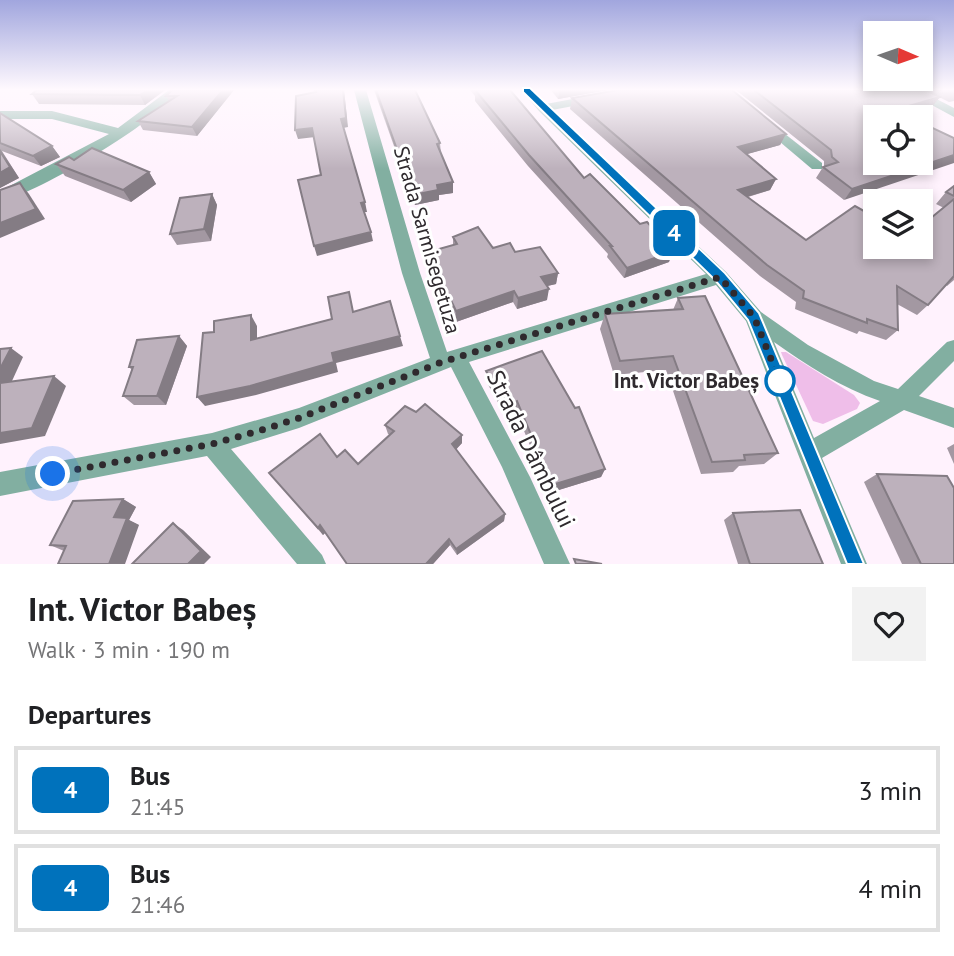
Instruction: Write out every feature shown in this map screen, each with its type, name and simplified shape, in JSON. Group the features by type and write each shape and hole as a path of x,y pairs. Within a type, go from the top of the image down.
{"street":[{"path":"57,116 119,132"},
{"path":"0,197 143,116"},
{"name":"Strada Sarmisegetuza","path":"367,116 411,273 449,360"},
{"path":"552,116 720,277 754,317 801,351 839,373 900,401 954,418"},
{"path":"758,116 817,166"},
{"path":"0,484 212,444 299,418 449,360 720,277"},
{"path":"754,317 854,564"},
{"path":"810,453 900,401 954,348"},
{"name":"Strada Dâmbului","path":"449,360 507,450 557,564"},
{"path":"212,444 313,564"}],"shaded area":[{"path":"781,352 786,352 854,395 860,403 857,409 823,424 813,421"}],"building":[{"path":"0,116 5,116 52,146 33,156 0,143"},
{"path":"145,116 201,116 192,127 138,121"},
{"path":"295,116 346,116 341,119 365,202 361,203 371,232 314,246 298,180 321,175 312,128 295,130"},
{"path":"385,116 427,116 440,143 437,144 453,182 437,185 438,190 413,195"},
{"path":"497,116 532,116 584,178 590,174 640,224 647,222 674,251 627,268 612,246"},
{"path":"593,116 764,116 786,134 738,147 776,179 738,190 806,240 855,206 863,210 863,259 933,259 933,216 954,199 954,276 928,305 897,286 898,330 867,319 867,323 803,298 804,291 767,265"},
{"path":"788,116 863,116 863,175 894,175 852,189 823,167 838,162 832,157 831,150"},
{"path":"933,128 954,138 954,155 933,162"},
{"path":"92,148 149,172 123,190 56,164 69,157 74,160"},
{"path":"0,151 10,167 0,173"},
{"path":"20,183 36,209 0,223 0,190"},
{"path":"954,186 954,196 946,192"},
{"path":"212,194 204,229 170,234 180,198"},
{"path":"478,227 493,248 510,243 515,252 540,247 558,273 541,277 549,289 518,298 514,291 456,311 448,294 440,296 425,253 457,244 453,237"},
{"path":"349,292 353,312 390,301 400,336 332,353 334,362 250,386 197,397 203,333 214,332 214,321 251,315 251,340 332,319 328,297"},
{"path":"705,296 778,453 744,455 745,460 712,462 673,356 620,361 605,314 683,309 678,298"},
{"path":"179,336 157,396 123,396 133,367 129,367 137,340"},
{"path":"11,348 0,369 0,349"},
{"path":"542,351 575,408 579,407 605,469 552,485 517,401 506,406 486,371"},
{"path":"54,376 32,428 0,433 0,383"},
{"path":"425,404 462,435 452,444 505,514 456,549 449,539 426,564 347,564 320,525 318,528 269,473 320,434 337,457 345,450 358,464 394,431 385,425 405,406 416,412"},
{"path":"877,474 947,476 954,488 954,564 921,564"},
{"path":"123,499 114,517 127,518 109,564 58,564 66,546 50,545 73,501"},
{"path":"800,510 823,564 750,564 733,513"},
{"path":"173,523 201,551 188,564 132,564"},
{"path":"574,559 602,564 576,564"}],"bus line":[{"name":"4","path":"552,116 720,277 754,317 854,564"}],"place":[{"name":"Int. Victor Babeș","path":"780,381"}],"route":[{"path":"53,474 212,444 262,430 442,362 720,277 754,317 784,391 780,381"}]}
